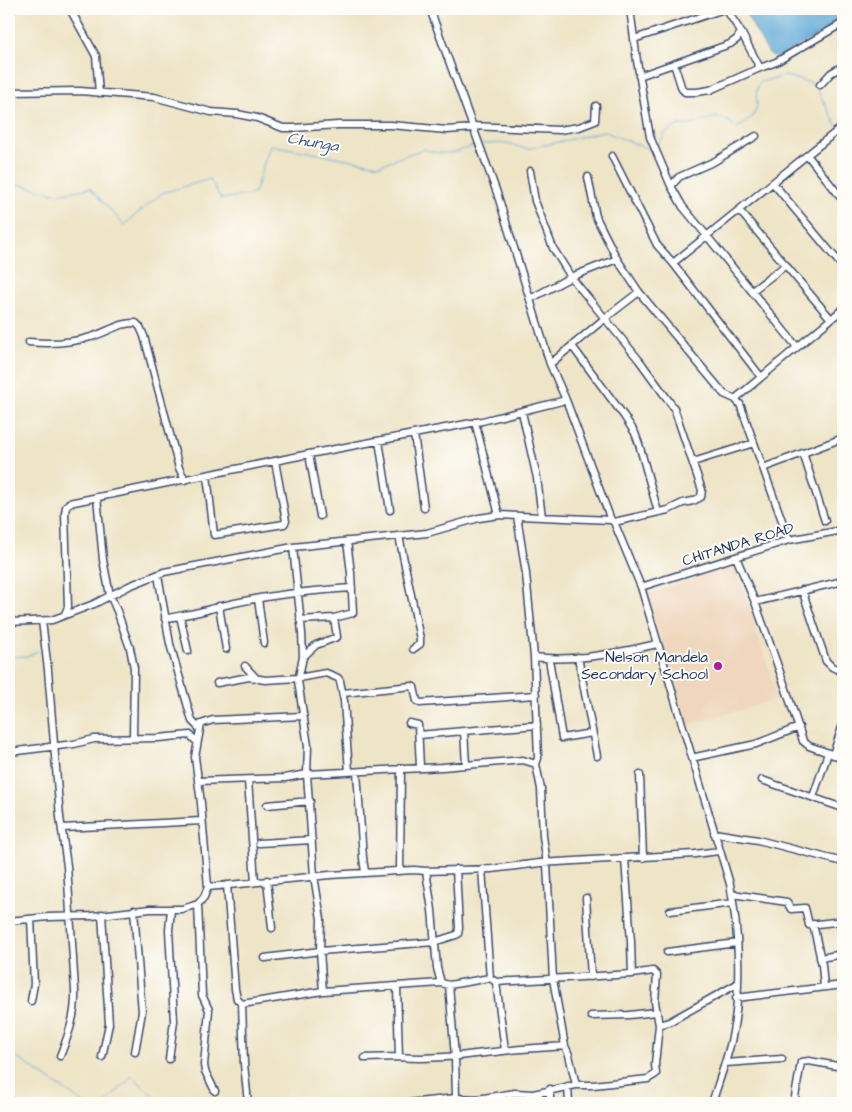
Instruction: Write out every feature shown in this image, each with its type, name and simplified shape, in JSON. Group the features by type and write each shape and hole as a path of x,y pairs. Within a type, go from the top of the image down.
{"street":[{"path":"70,9 96,56 99,92"},
{"path":"430,9 497,193 550,364 566,400 612,521 641,588 732,894 737,943 737,984 733,1031 726,1063 712,1103"},
{"path":"630,9 650,137 671,186 683,207 797,347"},
{"path":"634,39 725,9 741,32 760,68"},
{"path":"674,64 682,89 688,93 710,90 776,62 843,23"},
{"path":"639,76 730,44 737,39 741,32"},
{"path":"820,85 831,73 843,66"},
{"path":"9,92 80,91 154,97 211,112 256,118 284,128 338,125 447,130 472,127 559,130 579,128 595,121 596,106"},
{"path":"673,263 837,131 843,132"},
{"path":"671,186 685,174 715,161 756,136"},
{"path":"612,156 651,236 761,377"},
{"path":"808,156 843,200"},
{"path":"9,622 52,620 75,612 129,586 181,568 293,547 427,533 479,518 499,515 612,521 668,510 701,497 702,490 674,408 639,360 571,277 553,248 534,201 530,171"},
{"path":"588,177 596,217 617,259 640,292 724,394 735,399 740,404 789,540"},
{"path":"773,183 843,267"},
{"path":"739,210 831,319"},
{"path":"530,299 571,277 617,259"},
{"path":"752,291 786,265"},
{"path":"550,364 604,318 640,292"},
{"path":"735,399 843,309"},
{"path":"29,342 70,342 92,337 128,323 136,323 144,336 174,450 185,480"},
{"path":"572,346 635,433 640,444 658,512"},
{"path":"65,614 68,607 66,507 69,503 475,422 566,400"},
{"path":"522,412 542,517"},
{"path":"475,422 499,515"},
{"path":"414,434 424,508"},
{"path":"763,468 843,438"},
{"path":"379,441 390,510"},
{"path":"693,462 754,443"},
{"path":"803,453 825,521"},
{"path":"310,454 320,516"},
{"path":"207,475 214,535 284,524 286,521 275,461"},
{"path":"97,497 103,560 110,595 130,648 132,661 134,677 132,705 133,738"},
{"path":"517,516 526,574 534,657 538,758 536,764 541,789 543,836 547,864 553,979 565,1046 569,1055 572,1086 569,1103"},
{"name":"CHITANDA ROAD","path":"641,588 789,540 843,530"},
{"path":"399,536 420,639 420,644 413,649"},
{"path":"300,620 334,618 353,613 347,541"},
{"path":"293,547 303,657 298,678 308,746 307,774 314,876 321,919 322,991"},
{"path":"736,556 755,602 803,741 810,746 843,758"},
{"path":"158,575 170,644 192,721 199,728"},
{"path":"755,602 843,581"},
{"path":"165,619 220,606 298,592 352,588"},
{"path":"802,590 826,661 832,667 843,672"},
{"path":"258,599 264,643"},
{"path":"220,606 226,649"},
{"path":"180,616 188,651"},
{"path":"303,657 316,645 337,637 334,618"},
{"path":"42,621 67,866 75,1008 70,1030 60,1056"},
{"path":"534,657 550,659 578,657 628,651 657,644"},
{"path":"578,657 597,756"},
{"path":"550,659 562,738 592,733"},
{"path":"245,666 255,677"},
{"path":"217,683 255,677 266,680 330,673 338,678 343,693 349,772"},
{"path":"343,693 412,686 420,703 536,695"},
{"path":"9,921 62,916 70,918 156,908 182,909 198,904 204,897 208,887 195,757 199,728 203,722 213,720 303,716"},
{"path":"409,723 417,723 420,735 420,767"},
{"path":"813,797 843,724"},
{"path":"420,735 537,725"},
{"path":"691,758 756,744 799,727"},
{"path":"464,731 466,765"},
{"path":"9,752 74,744 94,739 158,738 190,735 197,742"},
{"path":"198,781 285,778 307,774 523,760 536,764"},
{"path":"400,871 401,768"},
{"path":"357,772 365,872"},
{"path":"640,775 643,858"},
{"path":"248,780 255,882"},
{"path":"762,780 843,808"},
{"path":"267,805 310,801"},
{"path":"62,828 202,821"},
{"path":"714,833 758,840 843,862"},
{"path":"259,843 312,840"},
{"path":"208,887 365,872 482,869 695,854 719,850"},
{"path":"625,859 632,974"},
{"path":"265,958 320,951 434,942 458,934 456,869"},
{"path":"482,869 493,980 504,1050"},
{"path":"426,871 432,910 437,968 441,983"},
{"path":"267,880 272,928"},
{"path":"227,885 235,990 237,999 242,1004 244,1064 248,1103"},
{"path":"732,894 787,902 791,909 805,908 808,924 843,921"},
{"path":"586,898 592,977"},
{"path":"670,910 733,903"},
{"path":"198,904 202,995 210,1010 204,1066 215,1091"},
{"path":"169,1059 174,1021 168,930 171,909"},
{"path":"134,910 142,1012 135,1052"},
{"path":"102,914 109,1024 102,1057"},
{"path":"31,918 34,984 31,1001"},
{"path":"813,924 824,987"},
{"path":"668,952 737,943"},
{"path":"820,958 843,954"},
{"path":"242,1004 322,991 441,983 449,985 493,980 592,977 653,971 655,973 656,1012 659,1025 656,1074 653,1077 550,1089 533,1094 516,1093 477,1099 409,1103"},
{"path":"659,1025 669,1022 737,984"},
{"path":"736,998 843,984"},
{"path":"449,985 455,1057 451,1100"},
{"path":"397,986 399,1057"},
{"path":"591,1016 656,1012"},
{"path":"365,1058 399,1057 418,1059 455,1057 504,1050 565,1046"},
{"path":"726,1063 782,1059"},
{"path":"794,1103 801,1062 809,1061 843,1067"},
{"path":"550,1089 550,1103"}],"shaded area":[{"name":"Nelson Mandela Secondary School","path":"735,563 778,699 688,725 646,594 694,579"}],"water":[{"path":"743,9 843,9 843,20 778,58 769,54"}],"waterway":[{"name":"Chunga","path":"657,144 665,133 679,125 694,124 715,118 722,118 735,128 741,125 755,113 756,93 760,82 786,76 814,84 838,128 843,124"},
{"name":"Chunga","path":"483,144 506,143 527,149 603,131 651,150"},
{"name":"Chunga","path":"9,182 58,194 90,188 124,225 162,193 210,179 221,199 254,194 270,145 379,165 423,149 438,153 453,153 476,145"},
{"path":"9,657 27,656 38,651"},
{"path":"9,1052 84,1103"},
{"path":"106,1103 132,1076 161,1103"}],"place":[{"name":"Nelson Mandela Secondary School","path":"718,666"}]}
